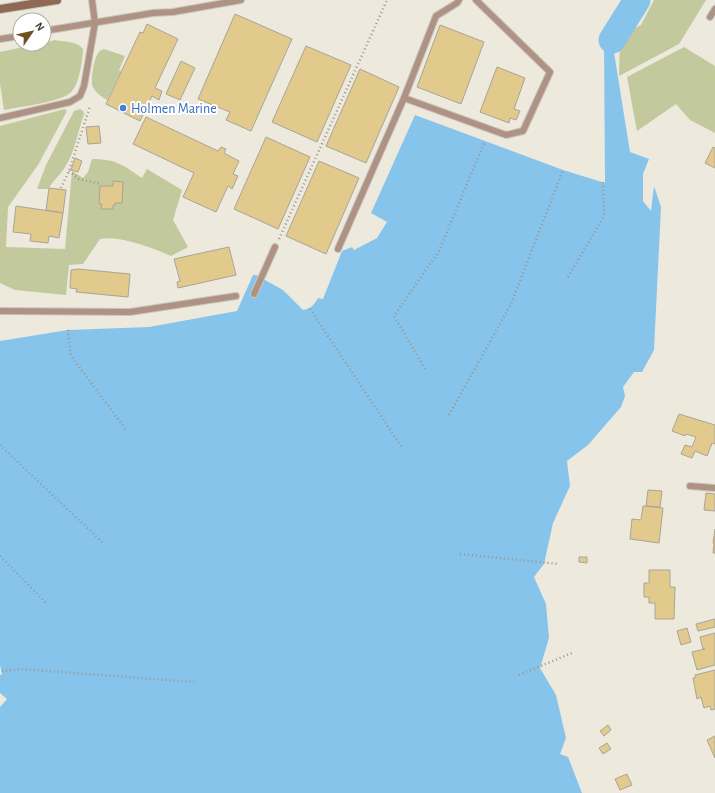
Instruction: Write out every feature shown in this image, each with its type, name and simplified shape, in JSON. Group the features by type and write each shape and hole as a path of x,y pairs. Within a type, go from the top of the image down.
{"main road":[{"path":"0,9 57,0"}],"lane":[{"path":"0,118 70,102 80,96 84,86 95,23 92,0"},
{"path":"52,30 153,13 173,12 241,0"},
{"path":"338,249 404,98 436,16 457,3 459,0"},
{"path":"404,98 506,135 523,131 550,72 476,0"},
{"path":"710,17 715,9"},
{"path":"0,39 12,37"},
{"path":"254,294 275,247"},
{"path":"0,310 130,312 236,296"},
{"path":"690,486 715,488"}],"path":[{"path":"275,247 386,0"},
{"path":"61,188 69,171 90,106"},
{"path":"426,369 394,316 439,251 485,142"},
{"path":"449,415 511,304 563,170"},
{"path":"69,171 79,179 101,184"},
{"path":"568,277 604,216 603,182"},
{"path":"310,309 402,449"},
{"path":"68,330 71,356 127,431"},
{"path":"0,445 104,544"},
{"path":"460,554 560,564"},
{"path":"0,556 46,603"},
{"path":"519,675 572,653"},
{"path":"2,671 20,669 194,682"}],"green space":[{"path":"654,0 706,0 679,44 619,76 620,36 641,25"},
{"path":"52,41 78,44 83,49 80,72 73,90 58,99 4,110 0,83 0,52 12,49 12,52 52,52"},
{"path":"684,47 715,66 715,133 690,120 676,104 637,131 627,77"},
{"path":"104,49 125,56 119,70 121,71 107,100 96,91 92,84 96,58 99,52"},
{"path":"65,109 67,111 38,165 8,207 6,247 65,249 72,171 83,178 88,172 92,159 100,159 119,164 142,178 147,169 182,190 173,220 188,247 171,256 146,246 126,241 108,238 100,239 83,264 69,265 66,295 15,290 0,283 0,126"},
{"path":"80,109 84,114 74,148 68,161 48,189 37,189 46,165 74,111"}],"water":[{"path":"604,40 612,40 630,152 649,159 643,174 643,201 651,211 654,186 661,207 654,350 642,372 634,372 623,387 625,396 621,407 588,445 567,461 570,486 553,523 544,564 534,577 546,604 549,638 540,668 556,695 566,738 560,754 568,757 582,793 0,793 0,707 7,699 0,693 0,675 2,674 0,665 0,341 68,330 149,327 237,311 253,275 256,275 283,290 303,310 311,307 318,298 323,299 342,251 352,247 354,250 377,238 387,222 371,213 415,115 563,170 605,183"}],"building":[{"path":"235,14 292,39 251,131 226,120 230,112 198,99"},
{"path":"147,24 178,39 155,88 162,91 159,100 152,96 140,121 106,104 140,32 143,33"},
{"path":"440,25 484,42 461,104 417,87"},
{"path":"306,46 351,65 317,142 272,122"},
{"path":"181,61 195,68 180,100 166,94"},
{"path":"497,67 525,78 514,109 520,111 516,120 510,118 509,123 480,112"},
{"path":"360,69 399,87 366,163 326,146"},
{"path":"146,117 218,151 221,147 226,149 224,153 239,161 233,174 238,176 232,189 228,186 216,212 183,197 194,173 133,144"},
{"path":"99,126 101,143 88,144 86,127"},
{"path":"266,137 310,157 278,229 234,209"},
{"path":"713,147 715,148 715,168 705,163"},
{"path":"75,158 82,161 78,172 71,170"},
{"path":"319,161 359,178 326,254 286,236"},
{"path":"113,181 123,182 122,203 115,203 115,205 113,205 113,209 101,209 102,204 99,204 100,186 113,186"},
{"path":"49,188 66,190 63,213 46,210"},
{"path":"16,206 63,213 59,238 49,236 48,243 30,241 31,234 13,232"},
{"path":"229,247 236,275 178,288 177,282 180,281 174,259"},
{"path":"78,269 130,274 128,297 76,292 77,289 70,288 71,270"},
{"path":"679,414 715,425 715,444 712,443 707,456 695,451 692,458 681,454 685,445 692,447 696,437 686,434 685,436 672,431"},
{"path":"648,490 662,491 660,507 646,506"},
{"path":"706,493 715,494 715,511 704,510"},
{"path":"643,506 663,508 659,543 630,539 632,519 641,520"},
{"path":"715,529 715,553 713,553 713,543"},
{"path":"579,557 587,557 587,563 579,562"},
{"path":"649,570 670,570 670,587 675,587 674,619 655,619 655,603 649,603 649,597 644,597 644,583 649,583"},
{"path":"715,619 715,627 698,631 696,624"},
{"path":"687,628 691,642 681,645 677,631"},
{"path":"715,633 715,665 697,670 692,652 705,649 703,649 700,637"},
{"path":"715,670 715,709 711,710 710,706 704,708 701,697 697,699 693,678 696,677 695,675"},
{"path":"608,725 611,730 604,736 600,731"},
{"path":"715,736 715,758 707,740"},
{"path":"607,743 611,749 603,754 599,748"},
{"path":"627,774 632,785 620,790 615,779"}],"waterway":[{"path":"612,40 637,0"}],"place":[{"name":"Holmen Marine","path":"123,108"}]}
